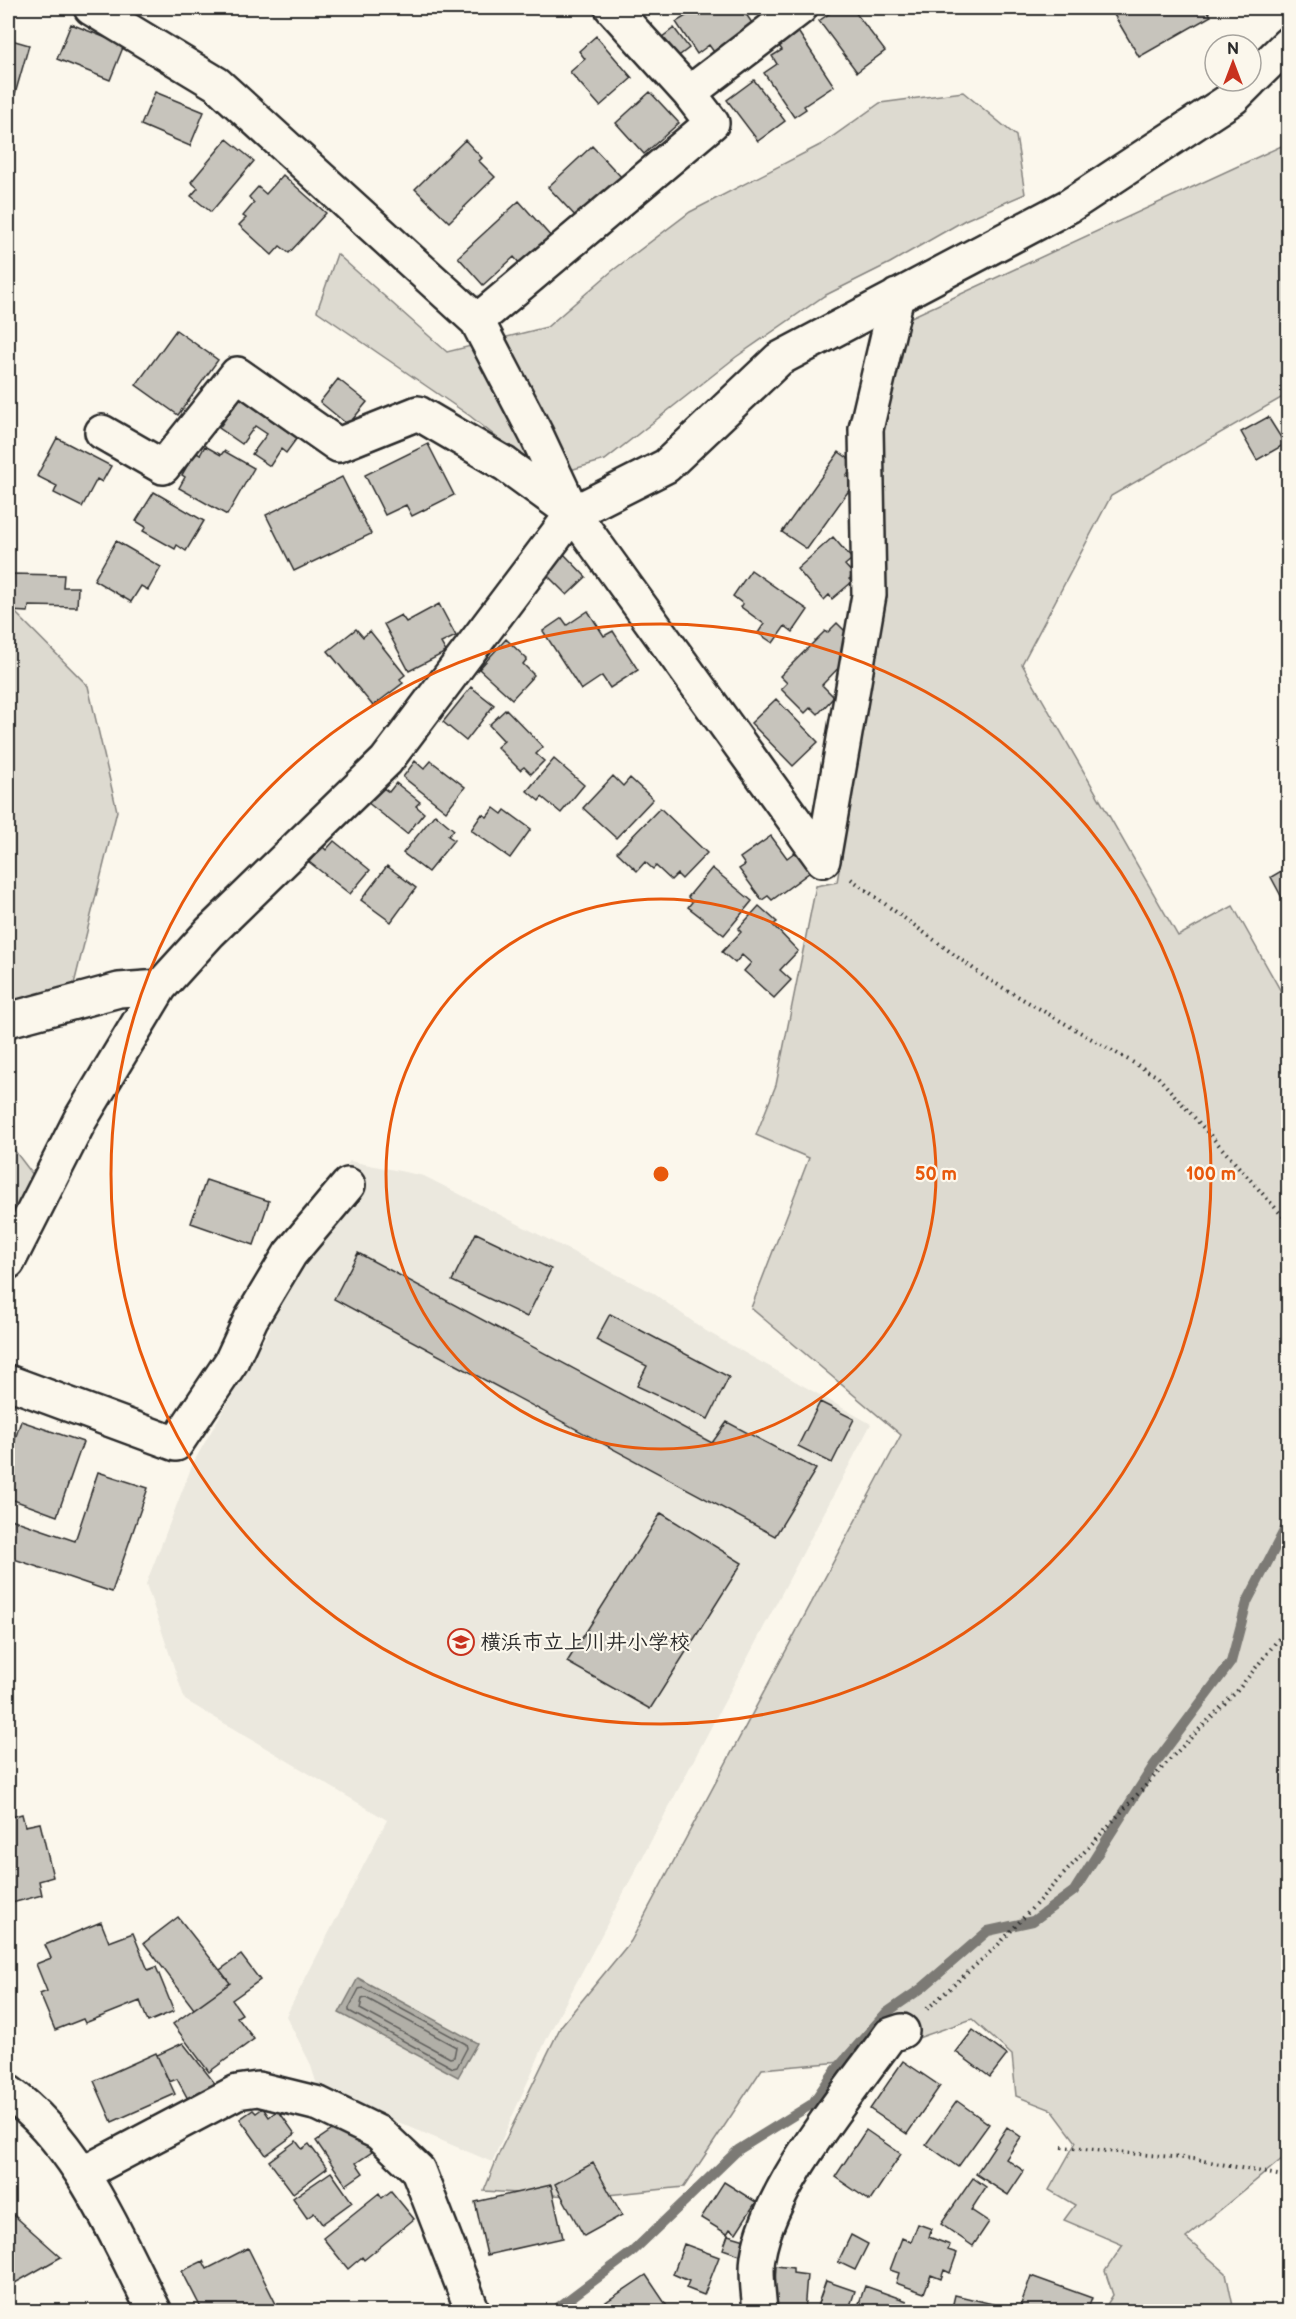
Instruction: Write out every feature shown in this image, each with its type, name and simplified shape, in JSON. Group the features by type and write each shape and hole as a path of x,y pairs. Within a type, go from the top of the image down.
{"street":[{"path":"91,8 217,84 477,321 536,434 573,513 823,860"},
{"path":"477,321 712,123 689,93 612,8"},
{"path":"689,93 800,8"},
{"path":"1263,69 1288,44"},
{"path":"8,1262 80,1120 160,987 210,932 386,761 573,513 666,466 779,359 1069,206 1238,93"},
{"path":"823,860 869,595 866,429 897,296"},
{"path":"102,432 163,467 237,374 338,444 418,413 505,464 573,513"},
{"path":"8,1020 119,990 160,987"},
{"path":"8,1382 176,1444 231,1362 251,1319 290,1254 348,1185"},
{"path":"760,2312 757,2258 768,2220 789,2178 890,2035 902,2031"},
{"path":"82,2174 237,2092 258,2089 319,2104 379,2133 418,2170 472,2312"},
{"path":"8,2092 50,2129 82,2174 155,2312"}],"path":[{"path":"823,860 986,978 1158,1077 1288,1222"},
{"path":"902,2031 998,1946 1167,1762 1238,1690 1288,1627"},
{"path":"1062,2148 1194,2159 1288,2177"}],"shaded area":[{"path":"963,92 1016,136 1025,194 965,220 890,263 824,296 736,357 605,460 546,477 470,416 317,311 337,254 447,352 547,327 612,271 690,212 822,144 880,103"},
{"path":"1288,143 1288,394 1111,496 1022,664 1178,936 1233,906 1288,1004 1288,2154 1186,2238 1226,2273 1234,2311 1103,2311 1113,2295 1105,2271 1123,2245 1064,2220 1075,2205 1049,2190 1076,2142 1052,2110 1016,2096 1012,2055 972,2019 853,2061 762,2069 684,2187 588,2197 484,2191 500,2151 561,2026 631,1941 901,1435 751,1308 809,1158 756,1135 776,1085 816,886 837,882 877,647 881,413 896,324"},
{"path":"8,605 88,686 117,811 73,988 8,1001"},
{"path":"8,1142 34,1176 8,1227"},
{"name":"横浜市立上川井小学校","path":"350,1161 424,1176 653,1293 706,1331 871,1424 547,2038 492,2162 318,2088 310,2063 286,2016 387,1820 185,1700 146,1584 193,1463 271,1327 238,1311 269,1253"}],"water":[{"path":"358,1978 477,2043 458,2077 339,2013"}],"building":[{"path":"699,8 727,8 730,12 742,8 754,26 714,52 709,45 697,54 676,22"},
{"path":"837,8 852,8 885,51 857,72 819,21"},
{"path":"1110,8 1206,8 1211,16 1139,57"},
{"path":"71,24 124,45 110,80 57,59"},
{"path":"674,28 689,48 672,61 657,41"},
{"path":"797,30 834,86 804,106 806,109 794,117 764,73 777,64 772,56 782,50 777,43"},
{"path":"596,36 632,78 600,106 570,72 585,59 579,51"},
{"path":"8,39 29,45 15,94 8,92"},
{"path":"754,80 785,121 758,141 727,100"},
{"path":"155,92 204,112 190,146 141,125"},
{"path":"650,92 679,123 644,154 616,123"},
{"path":"227,139 254,161 211,212 191,196 198,188 191,182"},
{"path":"465,140 482,158 479,161 495,177 449,222 415,189"},
{"path":"592,146 625,181 581,222 548,187"},
{"path":"283,175 326,213 289,253 280,246 272,255 239,225 246,218 243,216 254,203 249,197 258,187 266,194"},
{"path":"519,201 552,238 521,265 514,257 483,285 458,257"},
{"path":"176,330 218,360 178,415 136,385"},
{"path":"338,379 367,402 348,425 320,402"},
{"path":"240,398 297,438 286,453 281,449 270,466 252,454 267,434 255,426 242,444 219,428"},
{"path":"1268,417 1285,444 1257,460 1241,432"},
{"path":"57,438 111,466 102,482 97,479 82,507 54,493 57,486 37,476"},
{"path":"428,444 454,495 412,516 406,505 385,515 365,475"},
{"path":"205,446 221,455 224,451 254,468 227,515 179,488 185,477 182,475 195,452 200,455"},
{"path":"839,452 855,463 846,476 855,482 807,549 782,532"},
{"path":"342,477 371,534 294,571 266,515"},
{"path":"154,492 204,521 186,551 177,545 175,549 143,531 146,527 136,521"},
{"path":"833,537 852,559 845,565 854,575 849,579 852,582 832,599 829,595 824,600 797,569"},
{"path":"116,541 161,567 148,590 141,586 131,602 94,580"},
{"path":"564,554 586,577 567,595 545,573"},
{"path":"751,570 808,610 793,632 785,626 773,643 758,633 764,624 741,607 743,604 733,596"},
{"path":"10,574 64,575 63,587 78,587 77,607 29,606 28,612 9,611"},
{"path":"439,604 456,636 441,643 446,652 409,671 384,624 401,615 406,622"},
{"path":"588,611 604,636 613,631 638,670 610,688 602,676 581,690 543,631 562,618 567,625"},
{"path":"837,623 853,639 850,656 822,685 834,697 818,714 811,707 805,713 781,689 787,683 780,676 825,631 827,633"},
{"path":"356,629 363,637 370,631 405,675 400,679 403,683 373,706 328,651"},
{"path":"506,639 527,659 523,664 534,675 512,699 479,669"},
{"path":"471,687 494,705 466,741 443,722"},
{"path":"776,699 818,742 793,766 751,723"},
{"path":"506,709 543,747 536,754 544,761 531,774 524,767 520,770 497,747 504,741 489,725"},
{"path":"554,759 584,785 561,813 542,797 539,801 527,791"},
{"path":"415,761 424,769 431,761 465,787 446,811 403,777"},
{"path":"613,776 623,786 630,778 653,799 616,838 583,808"},
{"path":"396,783 420,802 416,806 424,813 407,834 367,802 380,786 389,792"},
{"path":"494,808 502,814 505,810 531,829 510,858 471,830 482,814 487,817"},
{"path":"660,808 707,853 682,879 677,874 671,880 656,866 653,869 645,862 637,871 617,852"},
{"path":"435,814 454,830 448,836 454,840 428,872 403,853"},
{"path":"771,836 787,858 795,852 810,872 772,900 768,896 762,900 739,869 745,865 740,858"},
{"path":"334,841 370,870 350,894 309,862 322,846 326,850"},
{"path":"387,866 416,888 391,922 361,900"},
{"path":"1288,867 1288,909 1271,877"},
{"path":"712,868 752,901 724,935 688,907 692,902 688,897"},
{"path":"759,906 777,922 773,925 798,951 780,970 791,980 774,998 744,971 751,963 742,955 735,963 722,952 741,932 738,929"},
{"path":"206,1180 269,1201 254,1245 191,1223"},
{"path":"476,1233 551,1269 527,1317 452,1281"},
{"path":"358,1253 712,1443 727,1422 816,1469 775,1536 334,1299"},
{"path":"610,1314 729,1377 708,1419 637,1386 647,1366 596,1340"},
{"path":"820,1402 854,1419 832,1463 798,1446"},
{"path":"21,1421 83,1442 57,1516 8,1498 8,1460"},
{"path":"98,1472 148,1488 112,1592 8,1557 8,1518 75,1541"},
{"path":"661,1513 742,1563 650,1709 567,1662"},
{"path":"22,1814 25,1826 40,1823 53,1877 39,1881 42,1895 8,1904 8,1818"},
{"path":"178,1917 230,1983 194,2009 144,1943"},
{"path":"101,1922 109,1942 133,1933 148,1970 156,1967 174,2011 148,2022 140,2001 85,2023 83,2019 55,2030 40,1994 47,1991 36,1964 51,1958 45,1945"},
{"path":"241,1955 260,1980 232,2000 242,2014 237,2017 254,2039 209,2072 173,2024 230,1983 220,1970"},
{"path":"973,2030 1007,2055 990,2077 956,2052"},
{"path":"183,2043 217,2086 189,2101 177,2079 169,2082 157,2055"},
{"path":"156,2053 175,2094 112,2122 94,2081"},
{"path":"903,2061 940,2086 907,2134 870,2109"},
{"path":"957,2101 989,2124 958,2167 926,2144"},
{"path":"263,2108 269,2117 278,2110 295,2134 266,2155 240,2119 253,2110 256,2113"},
{"path":"341,2124 354,2127 372,2152 356,2163 363,2173 346,2185 316,2141"},
{"path":"1007,2127 1021,2137 1006,2159 1024,2171 1008,2195 976,2174"},
{"path":"866,2130 901,2154 870,2201 835,2177"},
{"path":"296,2141 302,2149 309,2144 327,2168 293,2193 269,2161"},
{"path":"593,2163 622,2215 584,2236 555,2184"},
{"path":"331,2172 352,2202 322,2224 314,2213 307,2218 293,2198"},
{"path":"973,2178 986,2187 971,2210 989,2222 973,2246 941,2224"},
{"path":"724,2182 756,2202 736,2233 730,2229 727,2234 701,2218"},
{"path":"551,2185 563,2238 487,2255 475,2202"},
{"path":"391,2191 414,2219 364,2260 362,2257 348,2269 323,2238 379,2193 382,2198"},
{"path":"8,2210 61,2257 8,2287"},
{"path":"918,2224 932,2229 929,2237 950,2245 948,2250 957,2253 950,2273 944,2270 941,2279 931,2275 924,2293 896,2283 899,2273 890,2270 902,2238 911,2242"},
{"path":"728,2235 745,2240 740,2255 723,2249"},
{"path":"851,2235 868,2244 855,2270 838,2262"},
{"path":"684,2244 719,2257 704,2295 686,2288 689,2281 673,2274"},
{"path":"248,2248 280,2312 203,2312 182,2271 203,2261 207,2269"},
{"path":"776,2266 793,2268 793,2273 807,2275 804,2312 773,2312"},
{"path":"646,2275 671,2312 591,2312"},
{"path":"1031,2276 1092,2298 1087,2312 1033,2312 1020,2307"},
{"path":"826,2281 855,2291 848,2312 815,2312"},
{"path":"865,2286 907,2301 903,2312 856,2312"},
{"path":"955,2295 997,2305 996,2312 951,2312"}],"waterway":[{"path":"552,2312 632,2252 738,2150 812,2104 834,2072 886,2013 922,1988 988,1931 1033,1921 1074,1891 1154,1765 1231,1662 1247,1602 1288,1523"}],"place":[{"name":"横浜市立上川井小学校","path":"461,1642"}]}
